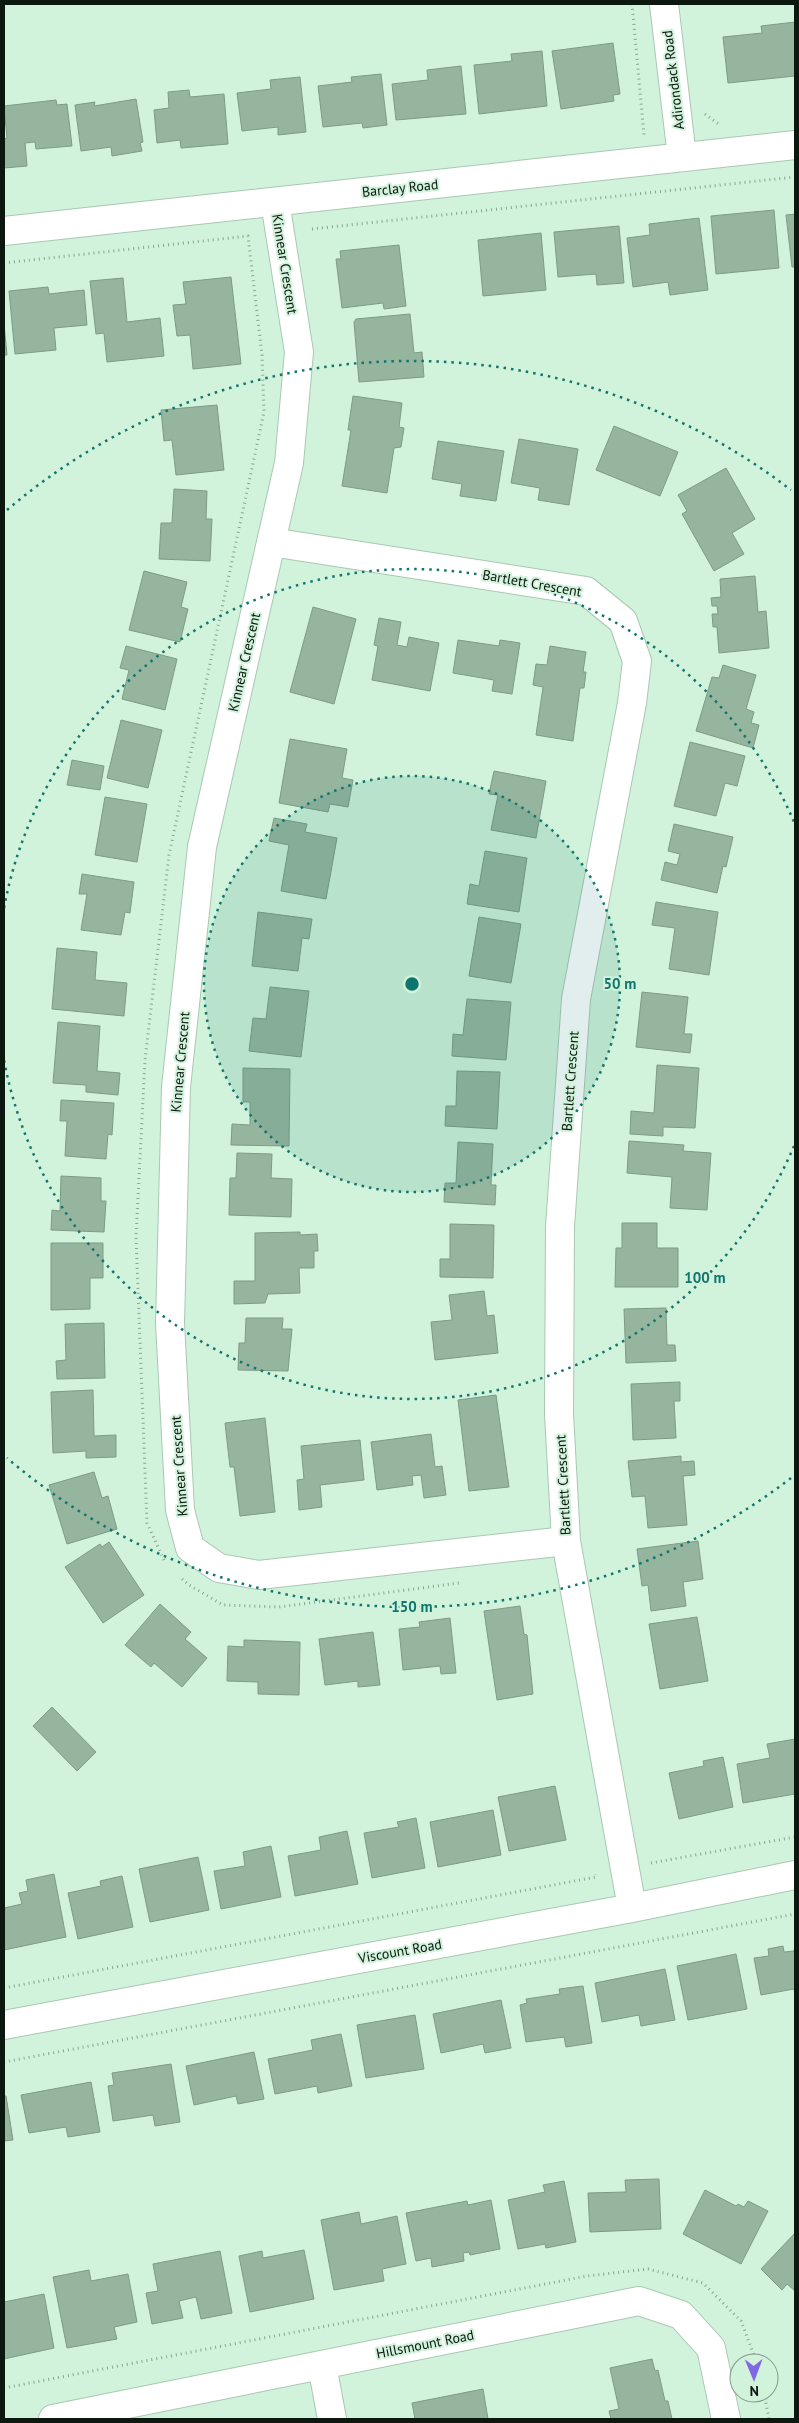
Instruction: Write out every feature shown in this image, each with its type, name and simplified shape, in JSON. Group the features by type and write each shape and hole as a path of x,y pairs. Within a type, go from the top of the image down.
{"street":[{"name":"Adirondack Road","path":"664,4 682,157"},
{"name":"Barclay Road","path":"4,231 795,145"},
{"name":"Kinnear Crescent","path":"275,202 299,352 289,462 202,847 176,1087 170,1323 180,1510 190,1548 219,1568 259,1575 566,1540"},
{"name":"Bartlett Crescent","path":"271,542 586,591 623,621 637,661 632,702 576,999 560,1227 559,1414 566,1540 632,1908"},
{"name":"Viscount Road","path":"4,2025 632,1908 795,1875"},
{"name":"Hillsmount Road","path":"53,2419 640,2301 681,2315 711,2348 726,2419"},
{"path":"322,2365 332,2419"}],"path":[{"path":"632,4 646,161"},
{"path":"702,112 726,130"},
{"path":"312,229 795,177"},
{"path":"4,263 248,236 262,355 264,412 169,855 145,1060 136,1237 147,1523 161,1558 168,1565"},
{"path":"175,1572 188,1585 224,1605 279,1607 465,1582"},
{"path":"4,1988 596,1877 656,1862 795,1837"},
{"path":"594,1867 596,1877"},
{"path":"4,2062 795,1914"},
{"path":"766,2403 769,2419"}],"building":[{"path":"795,22 795,76 728,83 723,37 762,33 761,26"},
{"path":"613,43 620,94 613,95 614,101 561,109 552,51"},
{"path":"542,51 547,106 479,114 474,65 512,61 511,54"},
{"path":"461,66 466,114 396,120 392,84 428,80 427,70"},
{"path":"381,74 387,125 363,128 362,123 323,127 318,86 352,82 351,77"},
{"path":"300,77 306,132 278,135 278,127 242,131 237,93 271,89 270,80"},
{"path":"189,90 190,97 224,94 228,144 181,148 180,140 157,143 154,110 169,108 168,92"},
{"path":"136,99 143,142 140,143 142,151 112,156 111,147 81,151 75,105 95,102 94,106"},
{"path":"56,100 57,105 67,104 72,146 36,149 35,142 25,143 27,166 4,168 4,139 7,138 4,106"},
{"path":"774,210 779,268 716,274 711,216"},
{"path":"795,214 795,267 792,267 786,215"},
{"path":"699,218 708,290 670,295 668,282 633,287 627,238 650,235 649,224"},
{"path":"619,226 624,283 597,285 596,274 558,277 554,232"},
{"path":"541,233 546,290 483,296 478,240"},
{"path":"399,245 406,306 384,309 383,303 342,308 336,259 341,259 340,251"},
{"path":"231,277 241,364 193,369 190,335 177,336 173,305 186,304 183,282"},
{"path":"123,278 127,322 160,318 164,356 107,362 104,333 96,334 90,281"},
{"path":"48,287 49,294 84,290 87,325 54,328 56,350 15,354 9,291"},
{"path":"410,314 414,353 422,352 424,377 359,382 354,322 356,319"},
{"path":"4,324 7,355 4,355"},
{"path":"353,396 402,403 399,427 404,428 401,447 394,448 387,493 342,486 351,430 348,430"},
{"path":"217,405 224,470 176,475 172,440 164,441 161,410"},
{"path":"614,426 678,452 660,496 596,470"},
{"path":"519,439 578,449 569,505 538,500 540,488 511,483"},
{"path":"438,441 504,451 496,501 460,496 462,484 432,479"},
{"path":"726,468 755,519 732,533 744,554 714,571 682,514 687,511 678,495"},
{"path":"174,489 207,491 206,519 212,519 210,561 159,559 161,523 172,523"},
{"path":"144,571 187,582 181,607 188,609 180,642 129,630"},
{"path":"755,576 758,612 766,611 769,648 719,653 717,627 713,627 712,614 718,614 717,606 712,606 711,598 721,597 720,579"},
{"path":"313,607 356,619 334,704 290,692"},
{"path":"379,618 401,622 397,645 407,647 409,637 439,643 430,691 372,680 378,646 374,645"},
{"path":"458,640 499,646 500,640 520,643 512,694 492,691 494,680 453,673"},
{"path":"126,646 177,659 165,710 122,699 129,670 120,668"},
{"path":"550,646 586,652 583,672 586,672 584,688 580,688 573,741 536,735 543,687 533,685 536,664 547,665"},
{"path":"723,665 756,675 746,709 754,712 751,723 759,725 753,748 696,731 712,677 719,678"},
{"path":"121,720 162,730 148,788 107,778"},
{"path":"290,739 347,749 342,778 353,780 348,807 330,804 328,812 279,803"},
{"path":"690,742 745,756 737,786 725,783 716,816 674,806"},
{"path":"72,760 104,766 100,790 67,785"},
{"path":"494,771 546,781 536,838 491,830 498,795 489,794"},
{"path":"105,797 147,804 137,862 95,855"},
{"path":"274,818 307,824 305,832 337,838 326,899 281,891 289,845 269,841"},
{"path":"674,824 733,837 726,867 723,866 717,893 661,880 665,862 677,865 680,854 668,851"},
{"path":"485,851 527,858 519,912 467,904 470,884 479,886"},
{"path":"82,874 134,882 130,913 125,912 121,935 81,930 87,894 79,894"},
{"path":"656,902 718,912 709,975 669,969 675,928 652,925"},
{"path":"258,912 312,919 309,939 302,938 298,971 252,966"},
{"path":"479,917 521,924 511,983 469,976"},
{"path":"57,948 97,952 95,980 127,983 124,1016 52,1009"},
{"path":"270,987 309,991 301,1057 249,1051 253,1018 266,1019"},
{"path":"642,992 688,997 684,1034 692,1034 690,1053 636,1047"},
{"path":"467,999 511,1002 506,1060 452,1056 453,1034 463,1035"},
{"path":"58,1022 100,1026 97,1071 120,1073 118,1095 86,1092 86,1085 53,1083"},
{"path":"657,1065 699,1068 695,1128 663,1127 663,1136 630,1134 631,1111 654,1113"},
{"path":"243,1068 290,1069 289,1146 231,1145 232,1124 250,1125 250,1102 243,1102"},
{"path":"457,1071 500,1072 497,1129 445,1126 446,1106 456,1106"},
{"path":"61,1100 114,1103 112,1135 108,1134 106,1159 65,1156 67,1121 60,1121"},
{"path":"629,1141 684,1145 683,1151 711,1153 707,1210 670,1208 672,1177 627,1173"},
{"path":"458,1142 493,1144 491,1185 496,1185 495,1205 444,1202 445,1183 456,1183"},
{"path":"237,1153 272,1154 271,1178 292,1179 291,1217 229,1215 230,1178 236,1178"},
{"path":"61,1176 101,1178 101,1201 106,1201 104,1232 51,1230 52,1210 60,1211"},
{"path":"622,1223 657,1223 657,1248 678,1248 678,1287 615,1287 616,1248 622,1248"},
{"path":"450,1224 494,1225 493,1278 440,1277 440,1259 450,1259"},
{"path":"300,1232 300,1235 317,1234 318,1251 314,1251 314,1268 299,1268 300,1293 268,1294 265,1303 234,1304 234,1281 255,1281 255,1233"},
{"path":"51,1243 103,1243 103,1278 90,1278 90,1309 51,1310"},
{"path":"484,1291 487,1316 494,1315 498,1353 435,1360 431,1322 452,1320 449,1295"},
{"path":"666,1308 667,1345 675,1345 676,1361 626,1363 624,1309"},
{"path":"246,1318 283,1318 282,1329 292,1329 288,1371 238,1370 239,1343 245,1343"},
{"path":"104,1323 105,1378 57,1379 56,1361 66,1360 65,1324"},
{"path":"680,1382 680,1401 674,1401 676,1438 633,1440 631,1384"},
{"path":"93,1390 94,1436 116,1435 116,1457 86,1458 86,1451 53,1453 51,1392"},
{"path":"496,1395 509,1487 469,1491 458,1400"},
{"path":"265,1418 275,1512 240,1516 234,1467 230,1467 225,1423"},
{"path":"431,1434 435,1467 442,1466 446,1495 424,1498 421,1475 412,1476 413,1485 377,1490 371,1442"},
{"path":"360,1440 364,1480 320,1485 322,1507 299,1510 297,1480 304,1479 301,1446"},
{"path":"681,1456 681,1462 694,1461 695,1475 683,1476 687,1525 648,1528 645,1496 632,1497 628,1461"},
{"path":"94,1472 102,1498 108,1496 117,1529 67,1544 49,1485"},
{"path":"698,1541 703,1579 683,1582 686,1606 651,1611 648,1585 642,1586 637,1549"},
{"path":"109,1542 144,1595 103,1623 65,1567 100,1544 102,1547"},
{"path":"160,1604 191,1632 185,1639 207,1658 182,1687 154,1663 151,1667 125,1645"},
{"path":"520,1606 524,1634 527,1635 533,1694 497,1700 484,1611"},
{"path":"697,1617 708,1681 660,1689 649,1624"},
{"path":"450,1618 456,1673 441,1674 440,1666 403,1670 399,1629 420,1627 419,1622"},
{"path":"373,1632 380,1685 358,1687 358,1681 325,1685 319,1639"},
{"path":"244,1640 300,1642 299,1695 258,1694 258,1682 227,1681 228,1646 244,1647"},
{"path":"52,1707 96,1752 77,1771 33,1726"},
{"path":"795,1739 795,1794 743,1803 737,1764 770,1758 767,1744"},
{"path":"723,1757 733,1807 679,1819 669,1773 704,1766 703,1761"},
{"path":"555,1786 566,1840 509,1851 498,1797"},
{"path":"493,1810 501,1855 438,1867 430,1822"},
{"path":"416,1818 425,1868 372,1878 364,1833 399,1827 397,1822"},
{"path":"347,1831 358,1884 295,1896 288,1856 321,1850 319,1837"},
{"path":"271,1846 281,1897 221,1909 214,1871 245,1866 243,1852"},
{"path":"198,1857 209,1910 150,1922 139,1869"},
{"path":"54,1874 66,1937 4,1950 4,1908 22,1904 19,1893 28,1891 26,1880"},
{"path":"122,1876 133,1927 78,1939 68,1893 101,1886 100,1881"},
{"path":"783,1946 784,1952 794,1951 795,1947 795,1995 794,1989 761,1995 754,1958 769,1956 768,1949"},
{"path":"736,1954 747,2009 688,2020 677,1966"},
{"path":"665,1969 675,2020 641,2026 639,2015 602,2022 595,1983"},
{"path":"583,1986 592,2043 566,2047 564,2037 526,2042 520,2005 527,2003 526,1999 560,1994 559,1989"},
{"path":"501,2000 511,2048 485,2053 483,2044 441,2053 433,2014"},
{"path":"415,2015 424,2069 366,2078 357,2025"},
{"path":"341,2034 352,2086 318,2093 317,2086 275,2094 268,2059 313,2050 311,2040"},
{"path":"254,2052 264,2099 238,2104 236,2096 194,2105 186,2066"},
{"path":"171,2064 180,2122 155,2126 153,2115 113,2121 108,2086 114,2085 112,2073"},
{"path":"91,2082 100,2132 68,2137 66,2127 29,2133 21,2095"},
{"path":"4,2096 6,2096 13,2140 4,2141"},
{"path":"659,2179 661,2229 590,2232 588,2193 626,2192 625,2180"},
{"path":"564,2181 576,2242 546,2248 545,2244 518,2249 508,2200 545,2192 543,2185"},
{"path":"705,2190 736,2206 738,2204 744,2207 748,2201 768,2211 741,2264 683,2234"},
{"path":"491,2200 500,2249 470,2255 469,2252 463,2253 464,2261 432,2267 431,2258 416,2261 406,2213 467,2201 468,2205"},
{"path":"359,2212 361,2224 397,2216 406,2264 382,2269 384,2281 334,2290 321,2220"},
{"path":"795,2233 795,2291 787,2284 782,2290 761,2269"},
{"path":"304,2250 314,2299 250,2312 239,2256 262,2251 263,2258"},
{"path":"220,2251 232,2313 201,2319 196,2297 179,2301 183,2318 152,2324 146,2293 158,2291 153,2264"},
{"path":"89,2270 91,2281 128,2274 137,2322 114,2327 117,2339 67,2348 53,2277"},
{"path":"44,2294 54,2348 4,2359 4,2302"},
{"path":"652,2359 655,2371 658,2370 665,2401 668,2401 672,2419 611,2419 609,2411 619,2409 610,2368"},
{"path":"483,2389 488,2419 415,2419 412,2403"}]}
